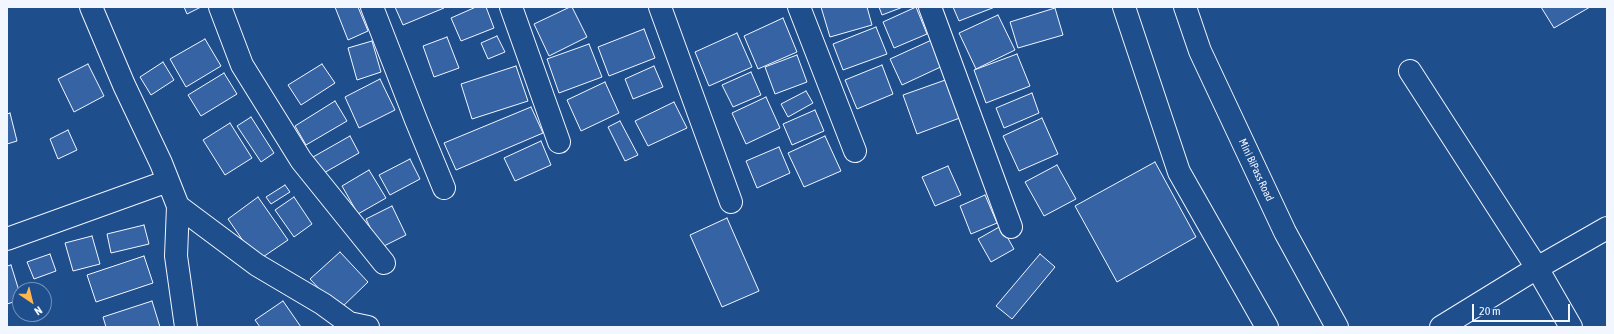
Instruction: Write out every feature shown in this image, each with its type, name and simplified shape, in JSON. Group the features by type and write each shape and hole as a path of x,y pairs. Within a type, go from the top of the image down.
{"street":[{"path":"92,7 124,85 178,206 176,256 186,327"},
{"path":"220,7 242,65 301,160 384,263"},
{"path":"372,7 444,188"},
{"path":"511,7 559,142"},
{"path":"660,7 731,202"},
{"path":"799,7 855,151"},
{"path":"930,7 1011,227"},
{"path":"1124,7 1179,172 1267,327"},
{"name":"Mini BiPass Road","path":"1185,7 1200,51 1285,232 1338,327"},
{"path":"1410,71 1537,268 1571,327"},
{"path":"7,239 168,181"},
{"path":"178,206 257,265 323,304 349,323 368,327"},
{"path":"1441,327 1537,268 1607,228"}],"building":[{"path":"184,7 201,7 187,14"},
{"path":"335,7 358,7 368,31 348,40"},
{"path":"395,7 443,7 444,8 403,25"},
{"path":"476,7 486,7 494,28 461,41 451,18"},
{"path":"572,7 587,37 549,56 534,24"},
{"path":"821,7 867,7 872,25 830,37"},
{"path":"879,7 903,7 882,15"},
{"path":"916,7 927,34 894,48 883,22"},
{"path":"953,7 995,7 959,21"},
{"path":"1541,7 1590,7 1554,28"},
{"path":"1055,8 1063,35 1018,48 1010,22"},
{"path":"998,15 1015,50 976,69 959,33"},
{"path":"783,18 797,52 758,69 744,36"},
{"path":"876,27 887,54 843,70 833,44"},
{"path":"644,29 655,58 609,76 598,47"},
{"path":"737,33 752,67 709,86 695,52"},
{"path":"497,36 505,52 488,59 481,43"},
{"path":"447,37 459,68 434,77 423,46"},
{"path":"936,38 947,64 902,85 890,59"},
{"path":"205,39 221,66 186,87 170,59"},
{"path":"372,41 381,72 357,80 348,48"},
{"path":"589,44 602,77 559,93 547,59"},
{"path":"1017,54 1030,86 986,103 974,70"},
{"path":"797,55 807,82 775,94 765,67"},
{"path":"163,62 174,80 151,95 140,77"},
{"path":"88,64 104,96 74,112 58,79"},
{"path":"322,64 335,83 301,105 288,85"},
{"path":"882,65 893,94 857,109 845,80"},
{"path":"516,66 528,101 472,119 461,84"},
{"path":"654,66 663,87 633,99 625,79"},
{"path":"751,72 761,95 733,107 722,85"},
{"path":"224,73 237,94 201,116 188,95"},
{"path":"951,78 965,116 917,134 903,95"},
{"path":"380,79 395,110 359,128 345,97"},
{"path":"605,82 619,113 581,131 567,100"},
{"path":"806,91 813,103 788,117 781,104"},
{"path":"1032,93 1039,113 1004,128 996,108"},
{"path":"766,97 780,128 746,144 732,113"},
{"path":"335,101 347,121 306,145 295,126"},
{"path":"674,102 687,128 648,146 635,121"},
{"path":"531,107 543,133 456,170 444,143"},
{"path":"815,110 824,131 792,145 783,124"},
{"path":"10,113 17,141 7,144 7,114"},
{"path":"251,117 274,153 261,162 237,126"},
{"path":"1042,118 1058,154 1019,171 1003,136"},
{"path":"620,121 638,155 625,161 608,127"},
{"path":"230,123 252,158 225,175 203,140"},
{"path":"68,130 77,150 58,159 50,139"},
{"path":"350,136 359,153 322,174 313,157"},
{"path":"825,136 841,171 804,187 788,153"},
{"path":"541,141 551,165 515,181 504,158"},
{"path":"779,147 790,173 757,188 746,161"},
{"path":"410,159 420,179 390,195 379,175"},
{"path":"1155,162 1196,237 1117,282 1075,206"},
{"path":"1057,165 1076,199 1044,216 1025,182"},
{"path":"948,166 961,195 935,206 922,177"},
{"path":"369,170 386,198 358,214 342,186"},
{"path":"285,185 290,192 271,204 266,197"},
{"path":"985,195 997,223 971,234 960,206"},
{"path":"258,197 288,240 257,261 228,219"},
{"path":"294,197 312,224 294,237 275,210"},
{"path":"392,206 406,235 380,248 366,219"},
{"path":"727,218 759,291 722,307 690,235"},
{"path":"144,225 149,244 111,253 107,234"},
{"path":"1001,226 1014,249 991,262 978,239"},
{"path":"92,236 100,264 73,271 65,243"},
{"path":"340,252 368,282 339,310 310,279"},
{"path":"50,254 56,271 34,279 27,262"},
{"path":"1040,254 1055,267 1012,319 996,306"},
{"path":"144,256 153,283 96,302 87,275"},
{"path":"11,265 16,282 12,282 12,302 7,304 7,266"},
{"path":"152,301 160,327 106,327 103,317"},
{"path":"283,301 301,327 260,327 255,320"}]}
